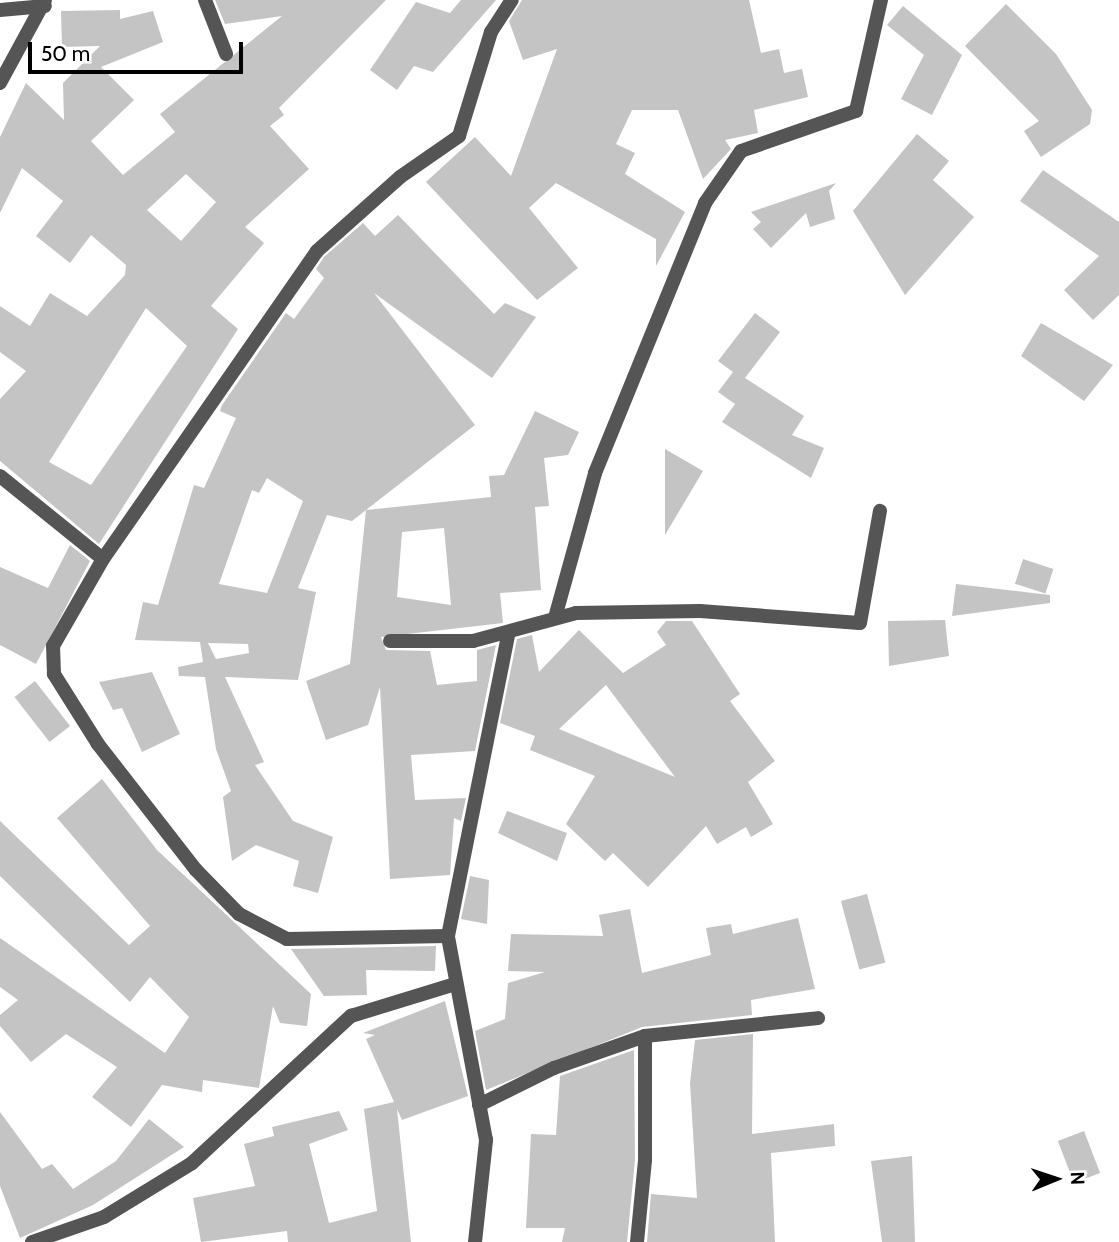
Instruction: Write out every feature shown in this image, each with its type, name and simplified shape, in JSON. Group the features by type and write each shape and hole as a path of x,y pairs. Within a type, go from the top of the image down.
{"street":[{"path":"205,0 226,54"},
{"path":"448,936 287,939 239,914 196,870 98,744 54,674 53,646 103,559 317,251 400,177 459,136 491,32 513,0"},
{"path":"556,614 595,472 705,203 741,151 856,111 881,0"},
{"path":"0,10 45,3"},
{"path":"0,83 45,3"},
{"path":"0,476 103,559"},
{"path":"390,642 508,635 556,614 700,611 860,623 880,511"},
{"path":"475,1242 486,1140 448,936 508,635"},
{"path":"32,1242 104,1217 192,1163 351,1016 456,984"},
{"path":"479,1105 554,1068 645,1036 818,1018"},
{"path":"637,1242 645,1160 645,1036"}],"building":[{"path":"215,0 386,0 279,108 284,115 270,126 309,169 245,227 264,243 211,306 238,329 99,544 0,461 0,399 26,371 0,352 0,306 30,326 50,293 87,316 125,275 126,265 91,235 70,263 36,236 63,201 22,168 0,213 0,137 26,83 64,120 63,83 100,46 62,47 61,11 120,10 120,19 153,11 163,42 101,67 134,100 91,141 123,175 175,132 160,114 282,16 225,24","holes":["186,174 216,202 181,241 147,210","146,308 187,346 91,485 49,462"]},
{"path":"461,0 496,0 433,72 414,66 397,90 370,70 416,2 450,13"},
{"path":"522,0 749,0 761,53 779,49 784,73 802,69 808,97 754,110 758,133 725,140 731,149 703,179 678,110 632,110 616,144 635,153 625,174 685,212 656,266 656,239 556,183 529,208 578,268 537,300 426,182 475,137 511,176 557,49 523,60 509,21"},
{"path":"1006,4 1056,54 1092,110 1090,124 1041,157 1024,131 1039,121 965,46"},
{"path":"903,6 962,55 932,115 901,99 924,55 887,25"},
{"path":"917,134 949,161 933,180 974,217 905,295 853,211"},
{"path":"1043,170 1119,222 1119,295 1093,320 1064,290 1099,256 1020,201"},
{"path":"836,183 829,191 835,219 810,227 806,213 771,248 753,229 761,222 751,212"},
{"path":"398,215 494,314 505,303 536,317 492,378 374,293 475,425 352,521 327,515 298,588 316,592 298,680 225,677 264,762 255,765 293,821 333,837 318,893 293,886 299,861 256,845 232,861 223,797 231,791 216,749 205,677 179,676 178,667 203,662 200,642 135,640 143,602 158,605 194,485 204,488 236,418 220,411 222,405 286,313 294,319 324,278 316,269 324,257 363,223 375,236","holes":["267,478 303,501 267,593 219,584 252,490 259,493","208,643 248,644 249,653 216,659"]},
{"path":"755,313 780,332 745,378 804,416 792,435 824,448 811,478 722,422 735,404 718,392 733,372 718,361"},
{"path":"1041,323 1113,365 1084,401 1021,356"},
{"path":"535,411 579,432 568,455 544,458 549,506 535,507 541,590 500,593 503,623 381,637 386,650 430,651 437,685 477,681 477,650 496,645 475,751 411,755 415,800 466,798 461,821 454,818 450,875 390,879 380,687 368,725 326,740 306,681 350,664 366,510 491,497 489,476 504,475","holes":["444,528 451,605 397,597 402,532"]},
{"path":"665,449 703,471 665,535"},
{"path":"70,545 90,561 36,664 0,645 0,567 48,588"},
{"path":"1023,559 1053,569 1045,594 1015,584"},
{"path":"956,584 1050,595 1050,603 952,616"},
{"path":"945,620 949,656 889,666 888,621"},
{"path":"666,621 692,621 740,694 730,701 775,761 748,782 773,824 751,837 746,827 717,844 706,826 648,887 613,853 605,861 566,824 595,776 530,750 535,736 500,723 517,639 532,635 539,672 579,630 623,673 666,645 657,632","holes":["606,685 675,777 559,729"]},
{"path":"152,672 180,734 142,752 122,708 113,710 99,682"},
{"path":"35,681 70,726 50,742 15,697"},
{"path":"102,779 157,850 311,994 307,1026 280,1023 273,1006 259,1088 203,1080 202,1092 162,1085 131,1127 92,1097 117,1067 66,1034 31,1062 0,1026 0,1015 18,1000 0,987 0,938 165,1053 189,1017 150,977 130,1002 0,876 0,821 129,945 150,926 57,818"},
{"path":"507,811 567,833 557,861 498,833"},
{"path":"470,876 489,880 487,924 461,919"},
{"path":"867,894 885,963 859,970 841,901"},
{"path":"630,909 642,973 711,955 706,928 731,924 733,934 798,918 815,989 751,1000 752,1015 642,1027 486,1090 475,1031 505,1019 508,983 545,972 508,971 511,934 603,936 599,915"},
{"path":"436,946 435,971 366,970 367,995 324,996 291,949"},
{"path":"445,1001 468,1096 402,1120 397,1109 411,1242 288,1242 287,1231 201,1242 193,1198 255,1186 244,1144 274,1136 272,1127 339,1111 348,1130 309,1144 329,1223 377,1211 364,1109 394,1102 366,1039 375,1035 363,1033"},
{"path":"753,1034 752,1134 834,1124 835,1146 771,1153 775,1242 647,1242 651,1194 697,1198 690,1083 695,1040"},
{"path":"634,1050 635,1160 627,1242 562,1242 565,1228 526,1228 531,1134 556,1135 560,1076"},
{"path":"0,1112 42,1169 52,1164 73,1189 116,1161 149,1119 184,1147 93,1205 20,1238 0,1186"},
{"path":"1084,1131 1100,1173 1074,1183 1058,1141"},
{"path":"912,1156 915,1242 882,1242 871,1161"}]}
